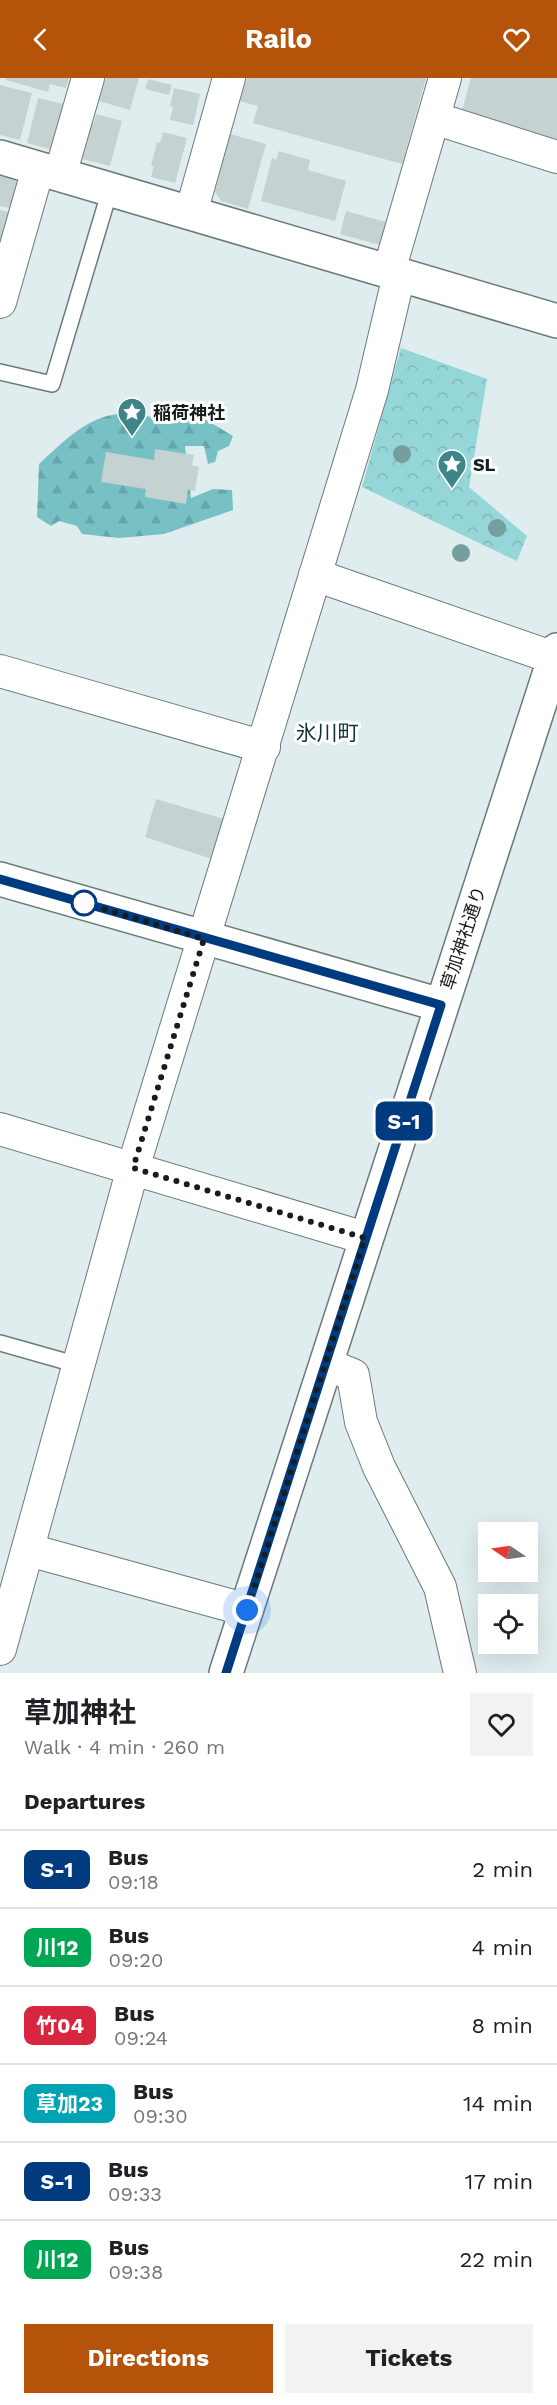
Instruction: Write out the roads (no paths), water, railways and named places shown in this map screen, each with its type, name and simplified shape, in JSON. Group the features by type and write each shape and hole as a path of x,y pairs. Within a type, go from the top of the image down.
{"street":[{"path":"0,302 49,172 88,78"},
{"path":"191,213 229,78"},
{"path":"2,1634 29,1550 133,1168 372,390 394,273 445,78"},
{"path":"434,118 557,157"},
{"path":"0,157 557,321"},
{"path":"315,575 556,654"},
{"name":"草加神社通り","path":"226,1673 556,654"},
{"path":"0,671 264,747"},
{"path":"0,879 441,1005"},
{"path":"0,1129 365,1238"},
{"path":"326,1364 353,1375 361,1422 379,1467 440,1587 460,1673"},
{"path":"29,1550 247,1610"}],"lane":[{"path":"0,372 52,384 110,190"},
{"path":"0,1342 78,1365"}],"place":[{"name":"稲荷神社","path":"132,438"},
{"name":"SL","path":"452,490"}],"district":[{"name":"氷川町","path":"327,732"}]}
